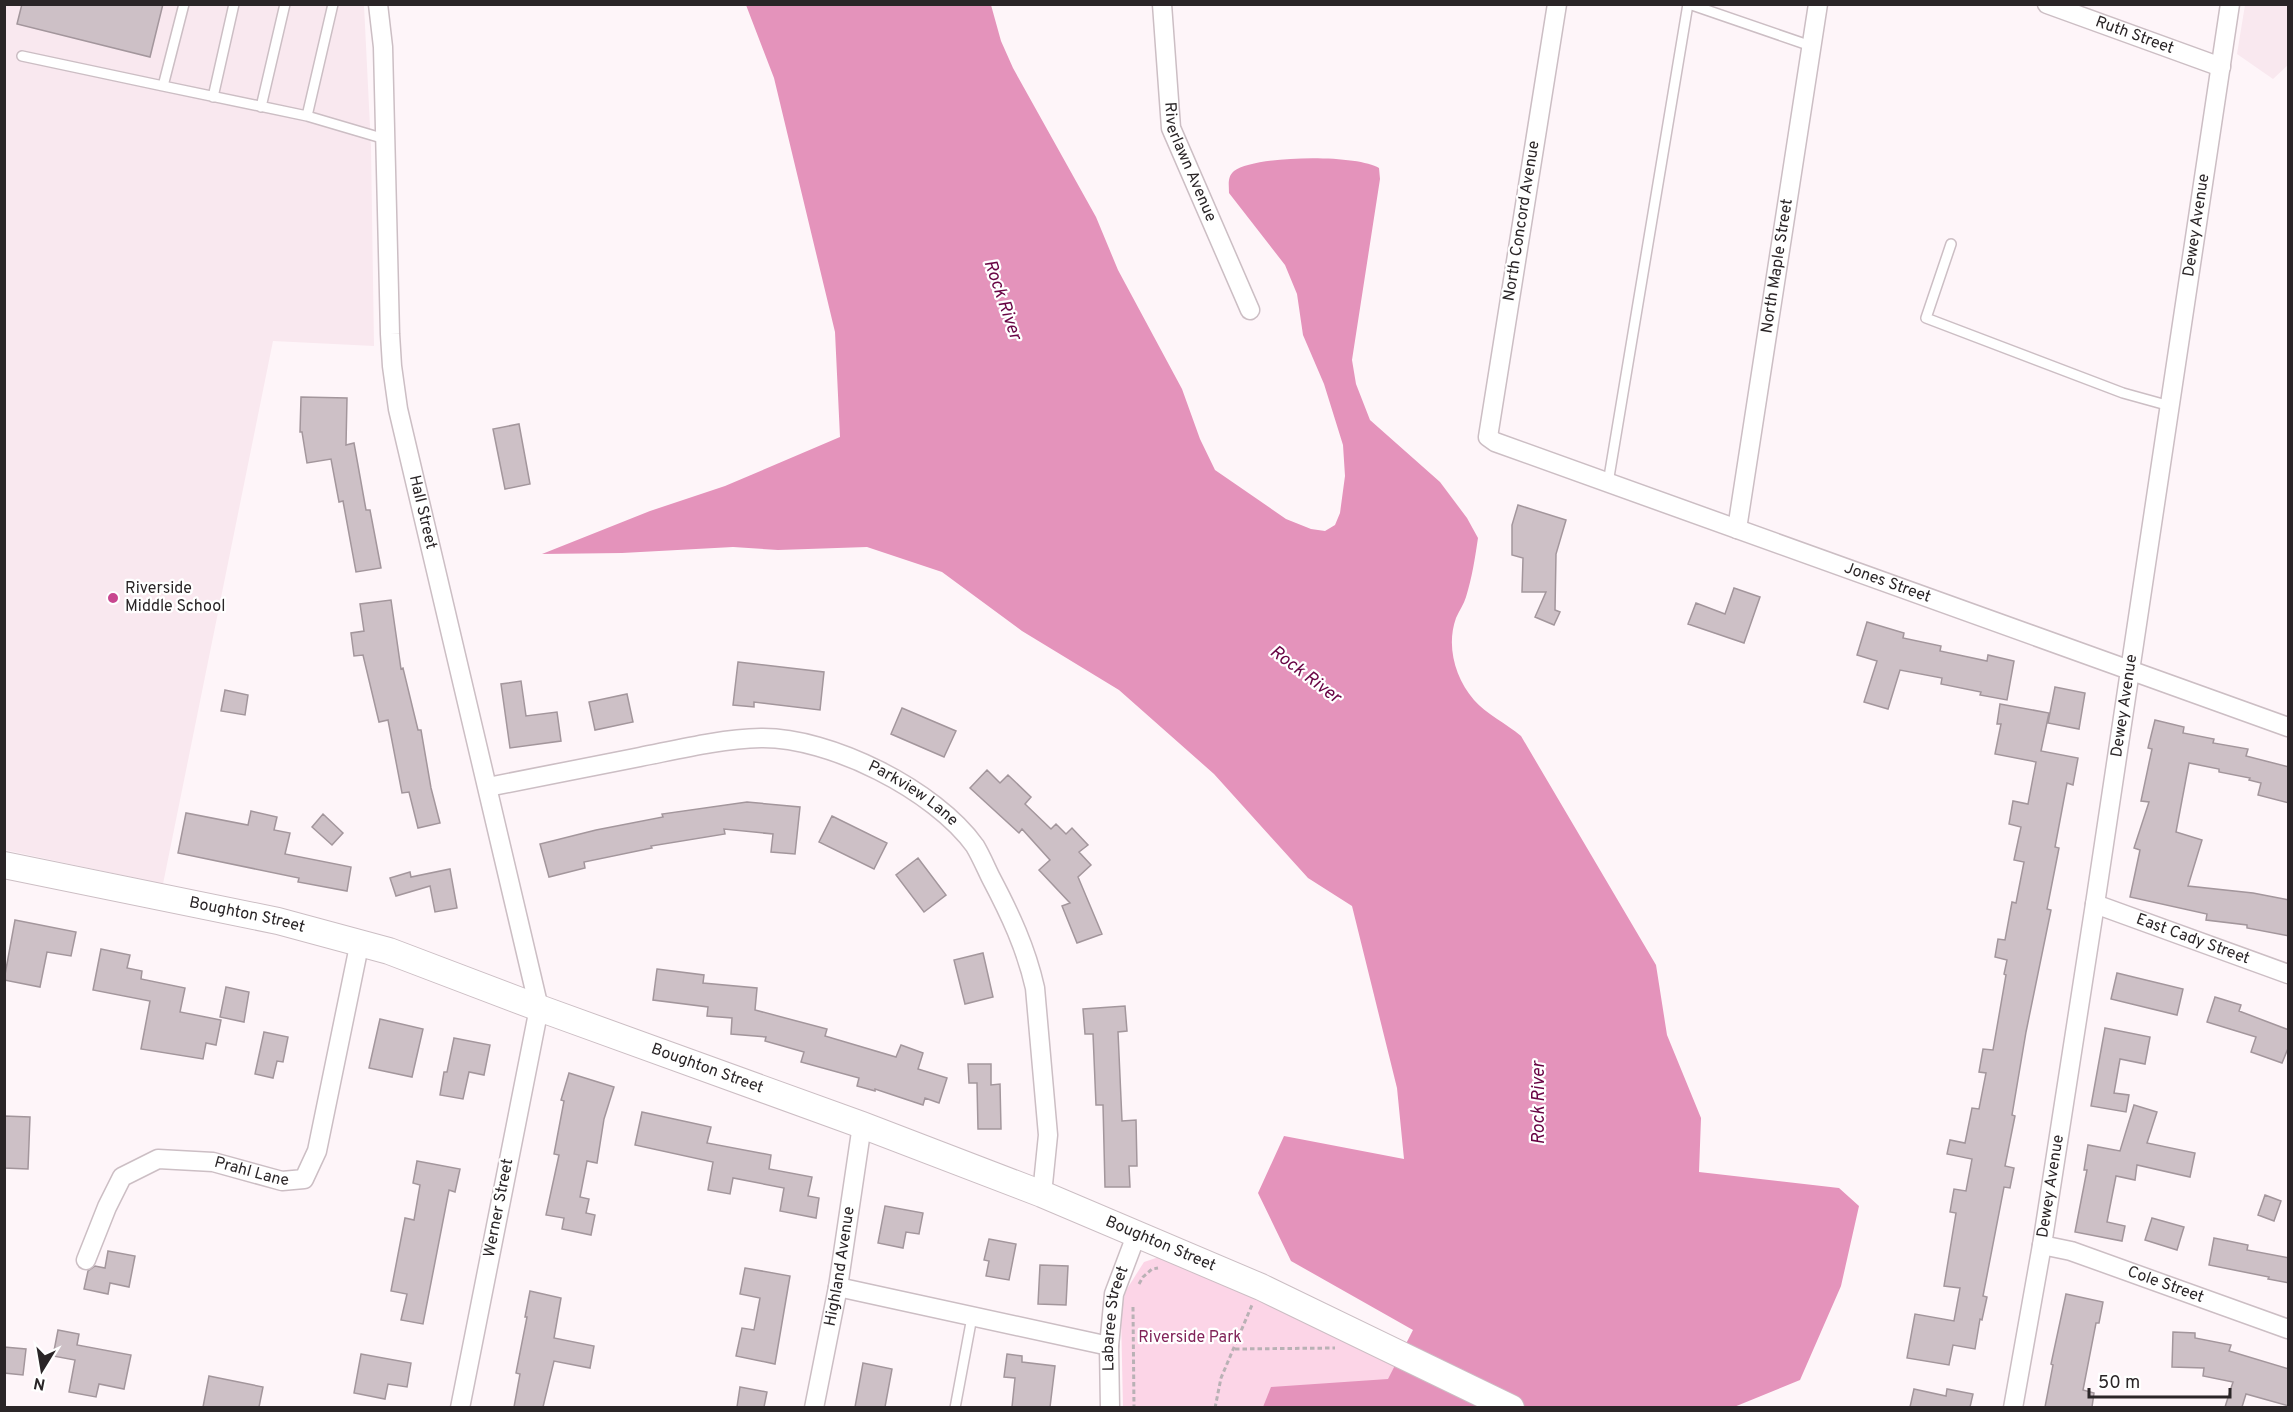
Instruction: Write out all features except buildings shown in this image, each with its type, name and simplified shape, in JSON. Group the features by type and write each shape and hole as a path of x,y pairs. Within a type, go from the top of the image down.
{"street":[{"name":"Hall Street","path":"378,4 383,47 390,334 398,409 538,1008"},
{"name":"Riverlawn Avenue","path":"1162,4 1171,128 1250,310"},
{"name":"North Concord Avenue","path":"1488,437 1557,4"},
{"name":"North Maple Street","path":"1737,529 1818,4"},
{"name":"Ruth Street","path":"2047,4 2221,67"},
{"name":"Dewey Avenue","path":"2013,1407 2042,1245 2095,904 2230,4"},
{"name":"Jones Street","path":"1488,437 1495,442 2289,728"},
{"name":"Parkview Lane","path":"488,787 713,743 763,738 809,743 847,755 924,799 955,823 975,847 1010,915 1030,966 1035,988 1048,1136 1042,1194"},
{"name":"Boughton Street","path":"4,865 278,921 360,941 389,951 538,1008 862,1125 1042,1194 1261,1287 1511,1407"},
{"name":"East Cady Street","path":"2095,904 2289,975"},
{"name":"Prahl Lane","path":"86,1260 107,1207 122,1177 158,1159 213,1162 282,1181 304,1179 317,1150 360,941"},
{"name":"Werner Street","path":"460,1407 538,1008"},
{"name":"Highland Avenue","path":"813,1407 838,1287 862,1125"},
{"name":"Labaree Street","path":"1110,1407 1109,1346 1114,1294 1137,1233"},
{"name":"Cole Street","path":"2042,1245 2071,1251 2289,1329"},
{"path":"838,1287 1109,1346"}],"lane":[{"path":"163,86 184,4"},
{"path":"213,97 234,4"},
{"path":"261,107 285,4"},
{"path":"308,116 333,4"},
{"path":"1608,483 1688,4 1811,46"},
{"path":"22,56 308,116 385,139"},
{"path":"1951,243 1926,318 2123,393 2170,406"},
{"path":"955,1407 972,1317"}],"path":[{"path":"1136,1290 1143,1277 1152,1269 1164,1268"},
{"path":"1215,1407 1221,1378 1235,1349 1252,1303 1261,1287"},
{"path":"1132,1299 1134,1407"},
{"path":"1235,1349 1338,1348"}],"shaded area":[{"name":"Riverside Middle School","path":"5,5 364,5 371,147 374,346 273,341 163,884 5,850"},
{"path":"2245,5 2288,5 2288,65 2273,79 2237,54"}],"green space":[{"name":"Riverside Park","path":"1165,1255 1493,1408 1123,1408 1121,1315 1125,1292 1144,1262"}],"water":[{"name":"Rock River","path":"746,5 991,5 1001,41 1013,68 1096,217 1118,270 1182,389 1200,439 1215,470 1286,519 1311,529 1325,531 1335,525 1340,513 1345,476 1343,445 1324,384 1303,335 1297,294 1285,265 1229,193 1229,178 1234,171 1245,166 1283,159 1350,160 1379,168 1380,179 1352,360 1356,384 1370,420 1440,482 1467,518 1478,538 1468,590 1453,629 1452,650 1457,672 1467,691 1479,705 1521,736 1656,965 1667,1035 1701,1118 1699,1172 1839,1188 1859,1206 1841,1286 1800,1380 1734,1407 1263,1407 1271,1387 1388,1379 1413,1330 1291,1261 1258,1193 1284,1136 1404,1159 1397,1088 1352,906 1308,878 1214,774 1119,690 1022,631 942,572 867,547 778,550 733,547 622,553 542,554 650,511 725,486 840,437 835,332 774,78"}],"place":[{"name":"Riverside Middle School","path":"113,598"}]}
